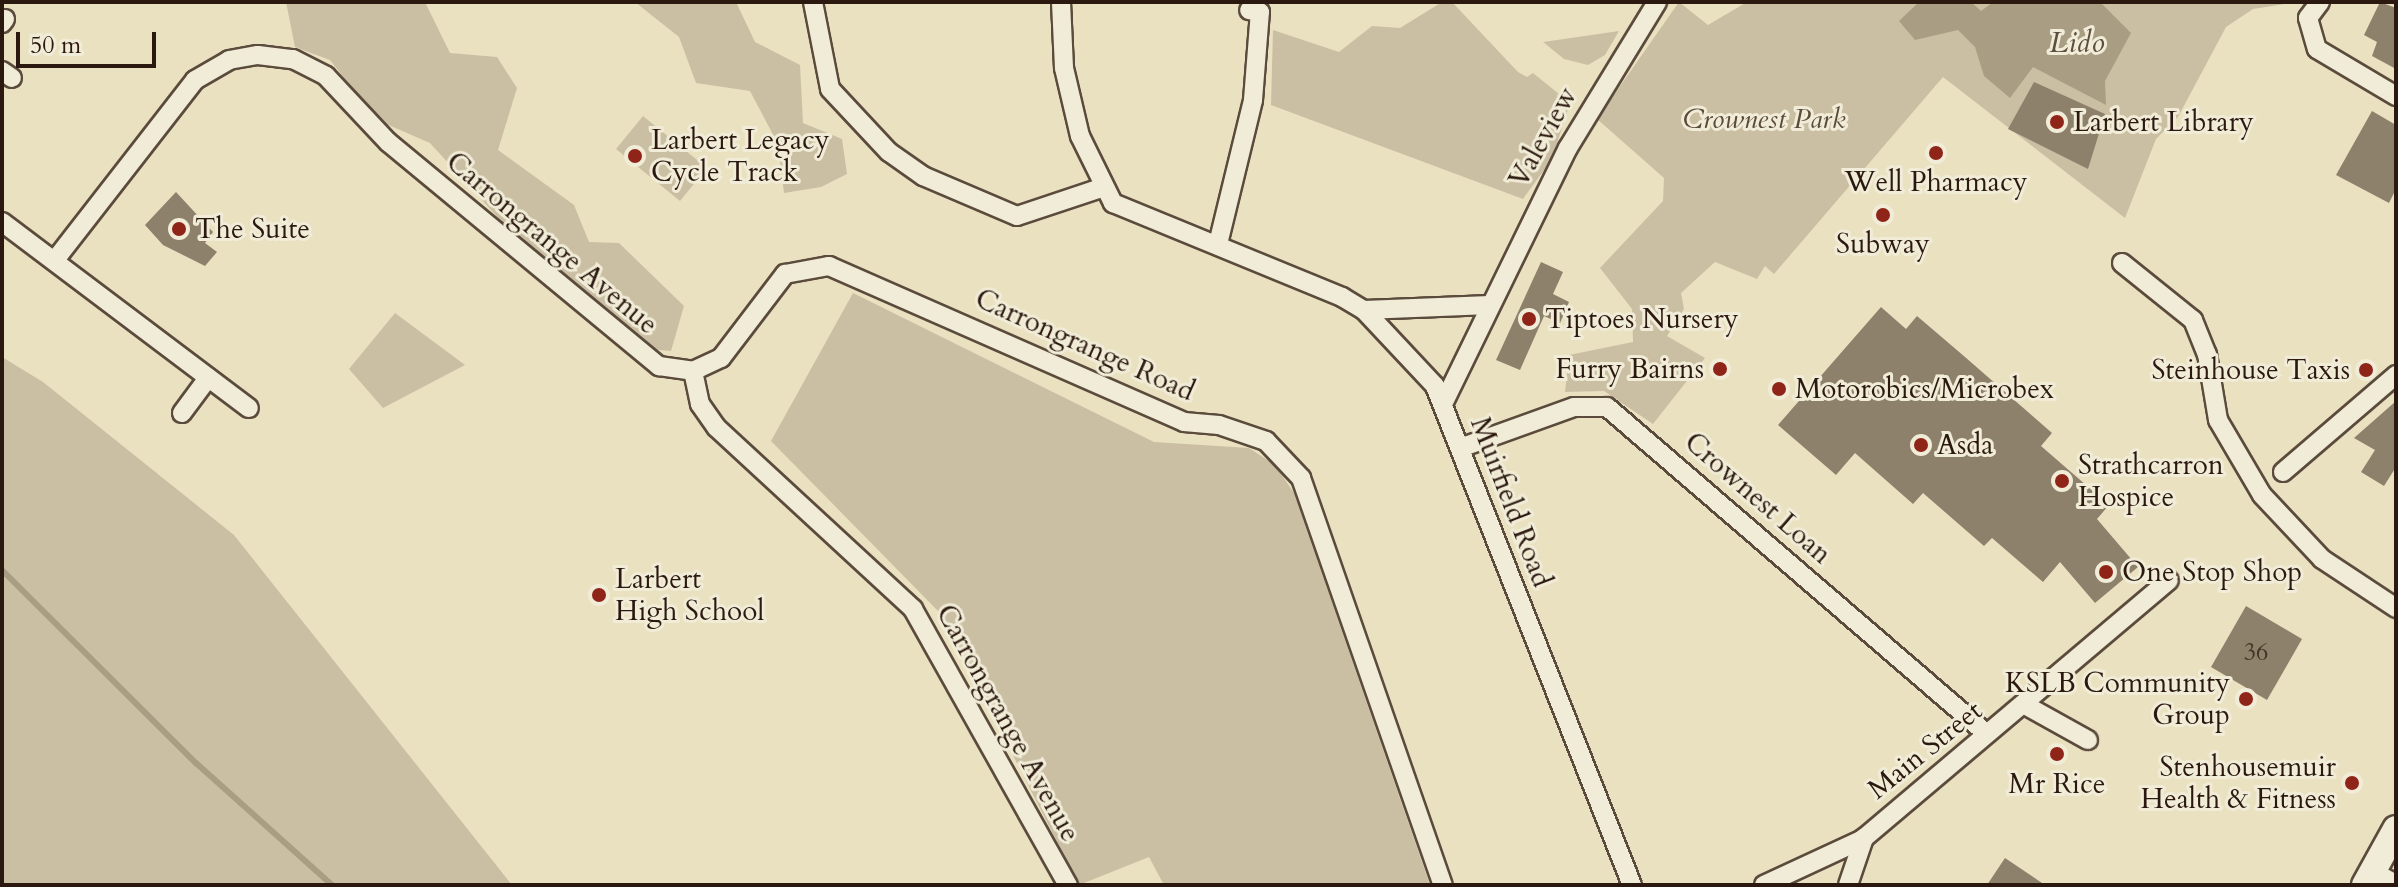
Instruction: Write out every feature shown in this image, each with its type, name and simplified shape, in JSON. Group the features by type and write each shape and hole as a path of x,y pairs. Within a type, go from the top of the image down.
{"main road":[{"path":"2377,881 2396,829"}],"street":[{"path":"813,2 830,89 889,152 923,176 1017,216 1101,188 1071,100 1061,2"},
{"path":"2320,2 2308,18 2317,49 2396,96"},
{"name":"Valeview","path":"1444,402 1568,148 1647,6"},
{"path":"1218,244 1253,100 1260,12 1249,10"},
{"name":"Carrongrange Avenue","path":"55,260 195,80 229,60 258,55 293,59 326,76 388,142 632,348 659,366 693,371 700,404 717,428 913,609 1068,885"},
{"name":"Muirfield Road","path":"1101,188 1113,203 1218,244 1364,310 1444,402 1632,885"},
{"path":"2,222 249,408"},
{"path":"2122,263 2193,320 2207,354 2218,420 2262,495 2322,559 2396,608"},
{"name":"Carrongrange Road","path":"693,371 735,346 785,274 829,266 1184,422 1219,425 1266,441 1301,478 1443,885"},
{"path":"1364,310 1490,305"},
{"path":"2283,472 2396,375"},
{"path":"182,413 208,378"},
{"name":"Crownest Loan","path":"1460,448 1574,407 1607,407 1987,734"},
{"name":"Main Street","path":"1764,885 1864,838 2025,705 2169,580"},
{"path":"2025,705 2088,740"},
{"name":"Main Street","path":"1848,885 1864,838"}],"green space":[{"path":"286,2 425,2 450,53 497,57 517,88 498,150 574,205 589,242 619,243 684,306 671,351 649,349 524,246 430,143 377,120 330,60 295,47"},
{"path":"635,2 736,2 755,42 800,65 803,123 842,139 847,174 821,187 784,193 778,144 750,91 696,83 679,37"},
{"path":"1442,2 1452,2 1518,72 1527,77 1533,73 1570,103 1552,159 1523,199 1271,105 1273,30 1339,52 1372,26 1400,28"},
{"name":"Crownest Park","path":"1679,2 1708,25 1747,2 2297,2 2253,9 2226,27 2178,117 2156,139 2125,218 1943,77 1774,274 1765,266 1757,279 1715,262 1681,293 1684,309 1667,336 1705,358 1653,424 1604,391 1565,392 1569,355 1633,342 1632,309 1600,268 1663,201 1664,178 1597,119"},
{"path":"1619,31 1605,55 1588,65 1564,59 1543,42"},
{"path":"643,116 707,168 680,201 616,149"},
{"path":"853,293 1154,442 1249,448 1275,465 1294,493 1430,885 1164,885 1149,857 1079,885 941,614 771,441"},
{"path":"395,313 465,365 383,408 349,369"},
{"path":"2,357 43,382 234,535 512,885 2,885"}],"water":[{"name":"Lido","path":"1919,2 1971,2 1981,11 1993,2 2100,2 2131,33 2105,81 2106,105 2033,67 2010,98 1984,76 1975,47 1958,30 1915,40 1899,21"}],"building":[{"path":"2380,2 2396,8 2396,69 2372,56 2377,42 2364,35"},
{"name":"Larbert Library","path":"2034,82 2105,114 2088,169 2008,129"},
{"path":"2372,111 2396,125 2396,189 2389,203 2336,175"},
{"name":"The Suite","path":"176,192 213,232 205,243 217,252 205,266 163,245 145,225"},
{"name":"Tiptoes Nursery","path":"1541,262 1563,272 1553,294 1569,302 1560,323 1544,316 1520,370 1496,360"},
{"name":"Asda","path":"1881,307 1906,329 1917,316 2052,433 2041,446 2109,505 2097,519 2138,567 2095,603 2060,562 2043,582 1992,538 1984,546 1923,493 1913,504 1855,453 1836,475 1778,425"},
{"path":"2396,401 2396,467 2384,486 2361,472 2375,450 2354,438"},
{"path":"2246,606 2302,639 2267,700 2211,667"},
{"path":"2005,858 2045,885 1987,885"}],"waterway":[{"path":"2,570 196,763 332,885"}],"place":[{"name":"Larbert Library","path":"2057,122"},
{"name":"Well Pharmacy","path":"1936,153"},
{"name":"Larbert Legacy Cycle Track","path":"635,156"},
{"name":"Subway","path":"1883,215"},
{"name":"The Suite","path":"179,229"},
{"name":"Tiptoes Nursery","path":"1529,319"},
{"name":"Furry Bairns","path":"1720,369"},
{"name":"Steinhouse Taxis","path":"2366,370"},
{"name":"Motorobics/Microbex","path":"1779,389"},
{"name":"Asda","path":"1921,445"},
{"name":"Strathcarron Hospice","path":"2062,481"},
{"name":"One Stop Shop","path":"2106,572"},
{"name":"Larbert High School","path":"599,595"},
{"name":"KSLB Community Group","path":"2246,699"},
{"name":"Mr Rice","path":"2057,754"},
{"name":"Stenhousemuir Health & Fitness","path":"2352,783"}]}
